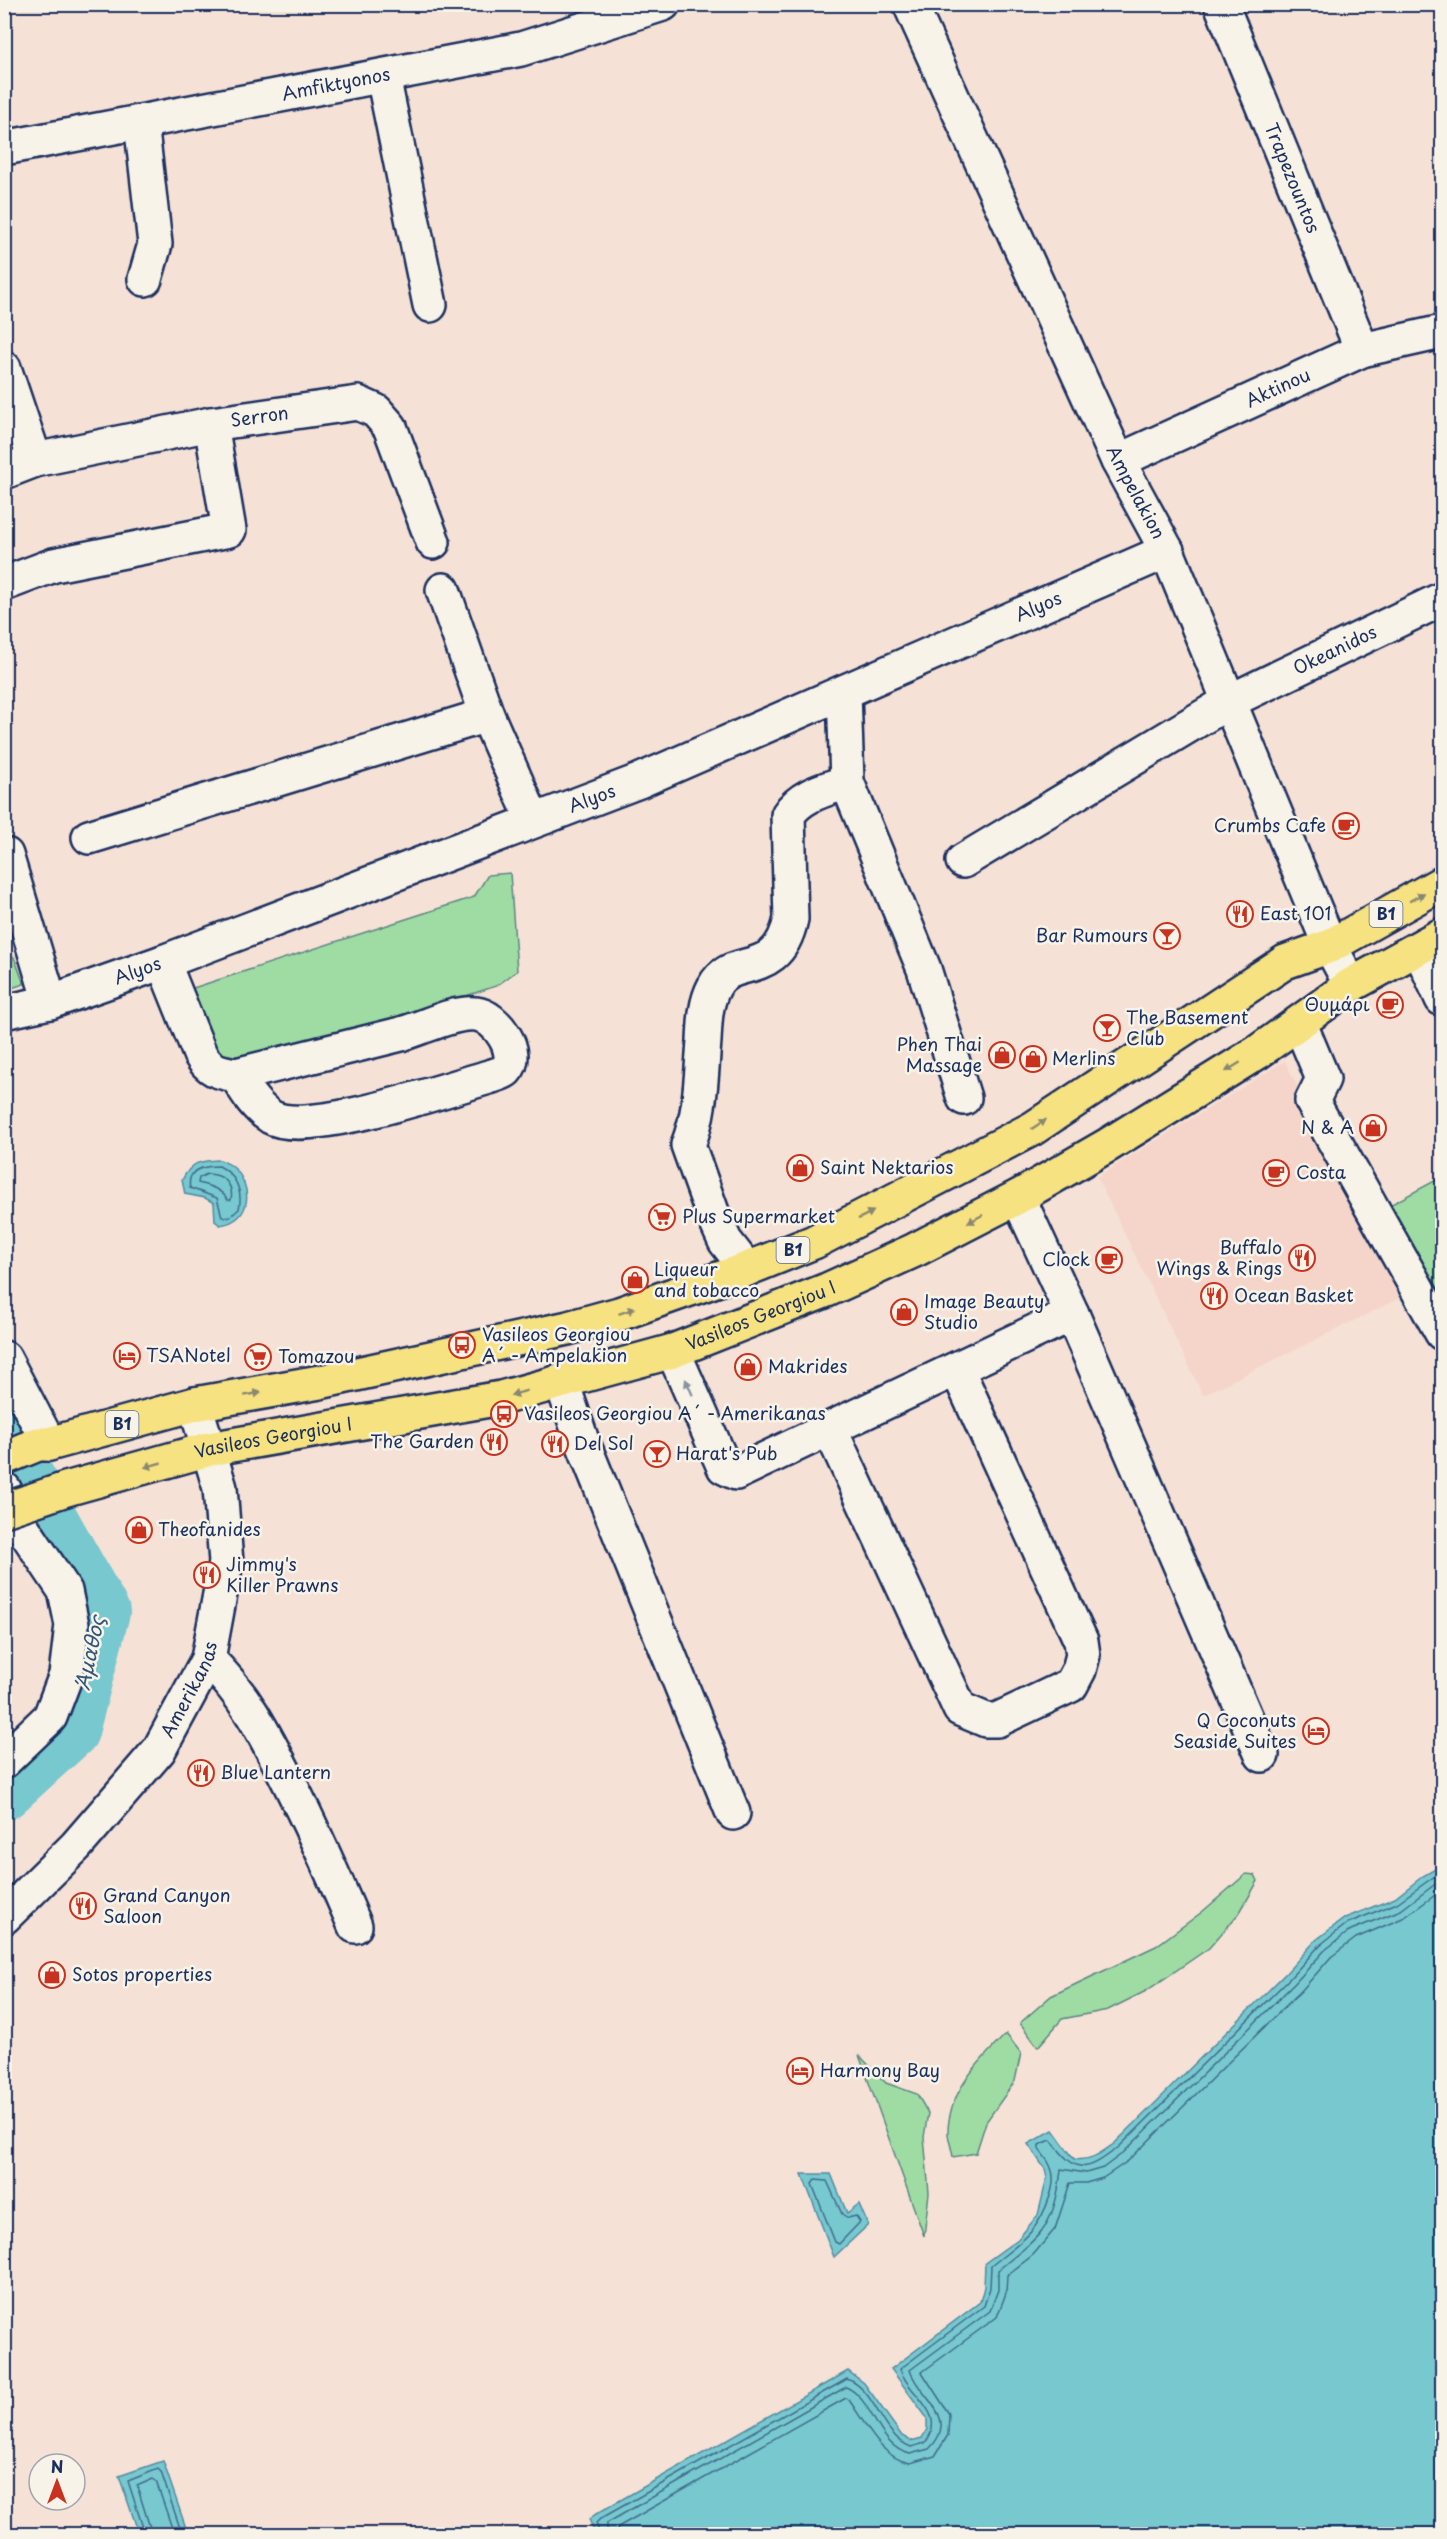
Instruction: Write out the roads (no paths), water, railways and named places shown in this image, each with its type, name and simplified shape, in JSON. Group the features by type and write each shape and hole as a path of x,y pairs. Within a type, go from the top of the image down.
{"main road":[{"name":"B1","path":"4,1458 44,1444 195,1404 320,1382 568,1328 619,1314 747,1269 814,1242 1032,1129 1285,962 1330,946 1443,883"},
{"name":"Vasileos Georgiou I","path":"4,1510 66,1489 209,1449 501,1398 673,1351 827,1290 915,1250 1018,1197 1108,1145 1300,1024 1351,985 1431,941"}],"street":[{"name":"Ampelakion","path":"910,4 1118,461 1167,551 1330,946 1351,985"},
{"name":"Trapezountos","path":"1221,4 1362,350"},
{"name":"Amfiktyonos","path":"4,148 521,49 660,5"},
{"path":"383,76 430,305"},
{"path":"141,122 155,244 145,279"},
{"name":"Aktinou","path":"1118,461 1362,350 1443,332"},
{"path":"4,368 35,460"},
{"name":"Serron","path":"4,472 35,460 211,424 358,403 376,411 390,427 433,542"},
{"path":"4,584 54,565 229,530 211,424"},
{"name":"Alyos","path":"4,1012 50,1002 163,962 639,781 1167,551"},
{"path":"443,590 488,715 533,820"},
{"name":"Okeanidos","path":"963,861 1228,702 1443,599"},
{"path":"844,692 847,782 924,969 964,1098"},
{"path":"89,837 488,715"},
{"path":"747,1269 725,1241 688,1145 696,1125 699,1106 707,1006 715,985 729,973 772,956 780,948 788,932 790,919 788,815 795,804 807,796 847,782"},
{"path":"6,855 50,1002"},
{"path":"1431,941 1443,999"},
{"path":"163,962 206,1065 215,1071 236,1075 403,1033 464,1014 478,1014 493,1020 505,1037 510,1052 510,1064 504,1072 354,1115 310,1123 272,1118 252,1101 236,1075"},
{"path":"1300,1024 1323,1079 1312,1101 1443,1333"},
{"path":"1018,1197 1072,1314 1262,1755"},
{"path":"673,1351 724,1467 736,1473 1072,1314"},
{"path":"4,1358 44,1444"},
{"path":"830,1429 960,1709 986,1720 997,1720 1050,1695 1071,1685 1079,1670 1083,1655 1081,1641 957,1369"},
{"path":"561,1380 581,1438 733,1813"},
{"name":"Amerikanas","path":"4,1917 76,1846 159,1750 208,1659 226,1562 220,1488 195,1404"},
{"path":"4,1489 21,1525 65,1591 72,1625 66,1675 50,1717 4,1761"},
{"path":"208,1659 243,1696 317,1836 355,1926"}],"water":[{"path":"220,1160 232,1166 240,1174 246,1192 246,1201 239,1217 220,1225 215,1221 214,1203 205,1198 185,1194 182,1180 189,1169 197,1163"},
{"path":"1442,1865 1442,2534 595,2534 589,2519 596,2514 848,2371 864,2383 902,2436 911,2441 922,2438 927,2429 927,2418 891,2369 980,2302 984,2287 985,2263 1018,2239 1038,2215 1047,2178 1045,2169 1028,2144 1053,2130 1074,2159 1091,2158 1106,2150 1286,1973 1316,1940 1345,1918 1395,1898 1423,1876"},
{"path":"802,2174 831,2174 847,2213 859,2204 868,2225 834,2257"},
{"path":"163,2461 188,2534 139,2534 119,2476"}],"waterway":[{"name":"Άμαθος","path":"4,1435 103,1612 72,1731 4,1793"}],"place":[{"name":"Crumbs Cafe","path":"1346,826"},
{"name":"East 101","path":"1240,914"},
{"name":"Bar Rumours","path":"1167,936"},
{"name":"Θυμάρι","path":"1390,1005"},
{"name":"The Basement Club","path":"1107,1028"},
{"name":"Phen Thai Massage","path":"1002,1055"},
{"name":"Merlins","path":"1033,1059"},
{"name":"N & A","path":"1373,1128"},
{"name":"Saint Nektarios","path":"800,1168"},
{"name":"Costa","path":"1276,1173"},
{"name":"Plus Supermarket","path":"662,1217"},
{"name":"Buffalo Wings & Rings","path":"1302,1258"},
{"name":"Clock","path":"1109,1260"},
{"name":"Liqueur and tobacco","path":"635,1280"},
{"name":"Ocean Basket","path":"1214,1296"},
{"name":"Image Beauty Studio","path":"904,1312"},
{"name":"Vasileos Georgiou A´ - Ampelakion","path":"462,1345"},
{"name":"TSANotel","path":"127,1356"},
{"name":"Tomazou","path":"258,1357"},
{"name":"Makrides","path":"748,1367"},
{"name":"Vasileos Georgiou A´ - Amerikanas","path":"504,1414"},
{"name":"The Garden","path":"494,1442"},
{"name":"Del Sol","path":"555,1444"},
{"name":"Harat's Pub","path":"657,1454"},
{"name":"Theofanides","path":"139,1530"},
{"name":"Jimmy's Killer Prawns","path":"207,1575"},
{"name":"Q Coconuts Seaside Suites","path":"1316,1731"},
{"name":"Blue Lantern","path":"201,1773"},
{"name":"Grand Canyon Saloon","path":"83,1906"},
{"name":"Sotos properties","path":"52,1975"},
{"name":"Harmony Bay","path":"800,2071"}]}
